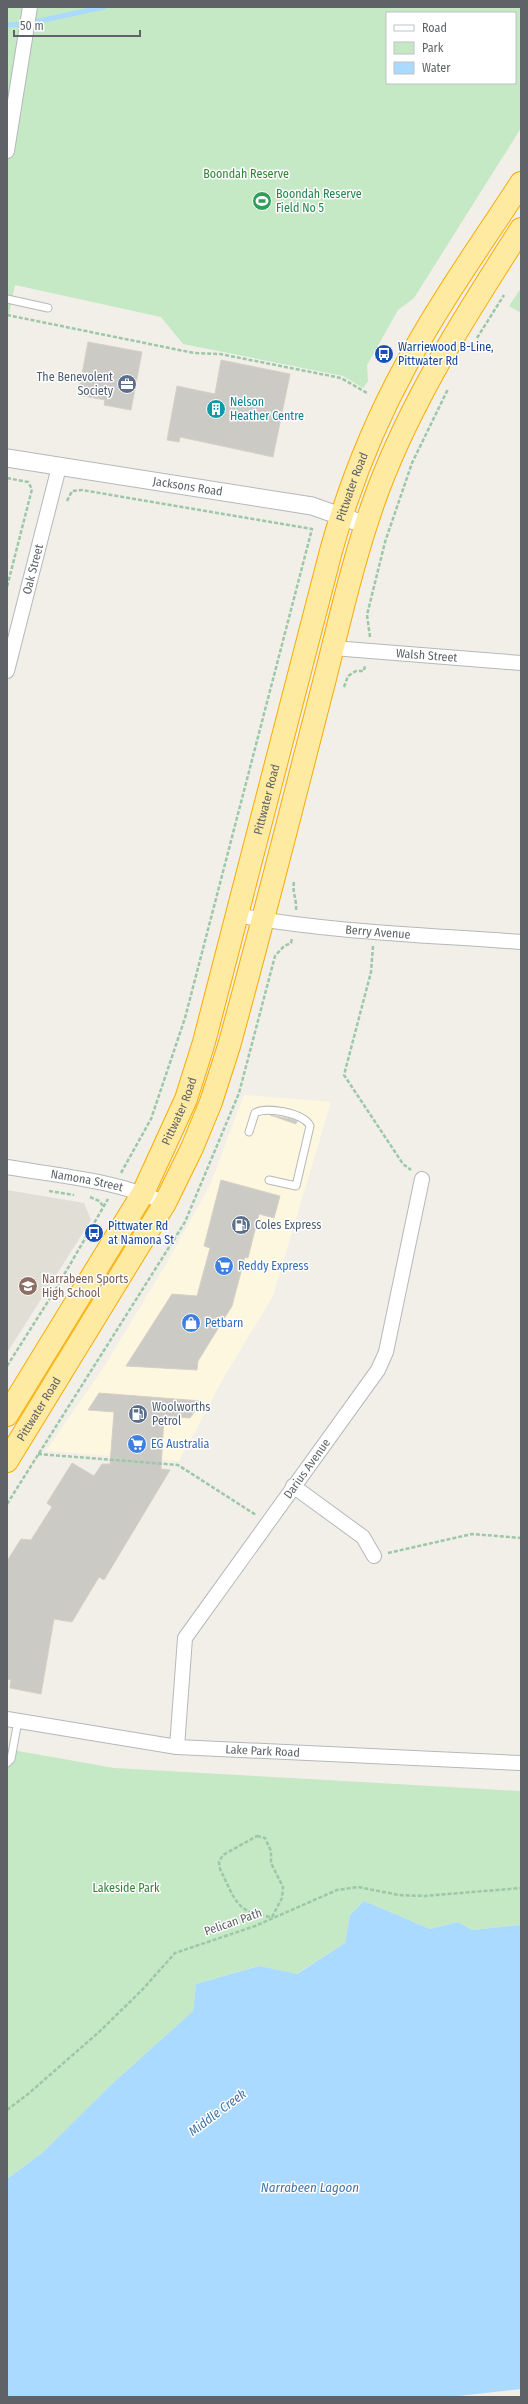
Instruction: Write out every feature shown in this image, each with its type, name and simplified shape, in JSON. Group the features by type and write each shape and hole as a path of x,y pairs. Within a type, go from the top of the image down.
{"highway":[{"name":"Pittwater Road","path":"7,1415 144,1193 186,1099 204,1042 341,516 366,448 406,365 521,183"},
{"name":"Pittwater Road","path":"7,1461 165,1203 192,1148 211,1102 229,1046 333,648 366,525 378,489 408,422 430,378 472,305 521,229"}],"street":[{"path":"7,151 30,9"},
{"name":"Jacksons Road","path":"7,458 312,506 366,525"},
{"name":"Oak Street","path":"7,671 59,467"},
{"name":"Walsh Street","path":"333,648 521,662"},
{"name":"Berry Avenue","path":"236,915 263,920 374,931 521,942"},
{"name":"Namona Street","path":"7,1167 115,1185 144,1193 165,1203"},
{"name":"Darius Avenue","path":"177,1747 185,1638 267,1522 378,1370 386,1352 422,1179"},
{"path":"293,1486 363,1537 374,1556"},
{"name":"Lake Park Road","path":"13,1720 177,1747 521,1763"}],"lane":[{"path":"7,299 48,308"},
{"path":"249,1132 255,1114 265,1110 303,1117 310,1126 296,1186 269,1180"},
{"path":"7,1763 10,1759 13,1720"}],"path":[{"path":"7,315 194,353 220,354 341,378 368,393"},
{"path":"7,478 28,482 32,490 7,587"},
{"path":"7,1366 54,1292 104,1207 151,1118 185,1018 312,529 82,490 72,491 65,505"},
{"path":"374,931 370,972 344,1075 403,1164 422,1179"},
{"path":"45,1190 75,1195"},
{"path":"83,1196 99,1201 104,1207"},
{"path":"38,1454 178,1465 267,1522"},
{"path":"374,1556 472,1534 521,1538"},
{"path":"257,1836 265,1838 269,1843 271,1863 283,1887 282,1898 272,1917 256,1916 243,1910 220,1869 219,1862 223,1855 257,1836"},
{"name":"Pelican Path","path":"7,2110 99,2032 143,1989 175,1953 255,1926 272,1917 337,1890 358,1887 399,1895 425,1896 521,1888"}],"shaded area":[{"path":"244,1095 331,1102 273,1296 224,1377 179,1461 46,1451 104,1367 165,1266 210,1185"},
{"name":"Narrabeen Sports High School","path":"7,1190 84,1203 91,1220 7,1353"}],"green space":[{"name":"Boondah Reserve","path":"7,7 521,7 521,128 414,298 398,310 367,365 368,381 363,388 343,376 183,344 161,317 15,285 7,324"},
{"path":"521,288 521,313 509,306"},
{"name":"Lakeside Park","path":"7,1749 114,1768 521,1791 521,1925 472,1930 458,1922 430,1929 364,1901 350,1915 345,1943 296,1974 258,1966 196,1984 193,2011 113,2083 42,2153 7,2179"}],"water":[{"name":"Narrabeen Lagoon","path":"364,1901 430,1929 458,1922 472,1930 521,1925 521,2389 450,2397 7,2397 7,2179 42,2153 113,2083 193,2011 196,1984 259,1966 297,1974 345,1943 350,1915"}],"building":[{"path":"88,342 142,352 131,410 104,405 105,400 78,395"},
{"name":"Nelson Heather Centre","path":"221,360 290,374 273,457 180,437 179,442 167,440 177,386 215,394"},
{"path":"270,1115 291,1119 297,1121 296,1124"},
{"path":"221,1180 280,1196 274,1218 259,1214 248,1258 245,1257 232,1306 198,1361 197,1370 126,1366 172,1294 197,1296 210,1248 204,1246"},
{"path":"99,1393 202,1401 190,1418 164,1416 161,1469 170,1470 104,1580 99,1577 72,1622 54,1619 41,1694 10,1688 11,1680 7,1679 7,1561 21,1539 31,1540 52,1507 47,1503 72,1463 94,1476 102,1464 110,1464 114,1412 88,1410"}],"waterway":[{"path":"7,25 25,24 104,7"}],"place":[{"name":"Boondah Reserve Field No 5","path":"262,201"},
{"name":"Warriewood B-Line, Pittwater Rd","path":"384,354"},
{"name":"The Benevolent Society","path":"127,384"},
{"name":"Nelson Heather Centre","path":"216,409"},
{"name":"Coles Express","path":"241,1225"},
{"name":"Pittwater Rd at Namona St","path":"94,1233"},
{"name":"Reddy Express","path":"224,1266"},
{"name":"Narrabeen Sports High School","path":"28,1286"},
{"name":"Petbarn","path":"191,1323"},
{"name":"Woolworths Petrol","path":"138,1414"},
{"name":"EG Australia","path":"137,1444"}],"water label":[{"name":"Middle Creek","path":"217,2112"}]}
